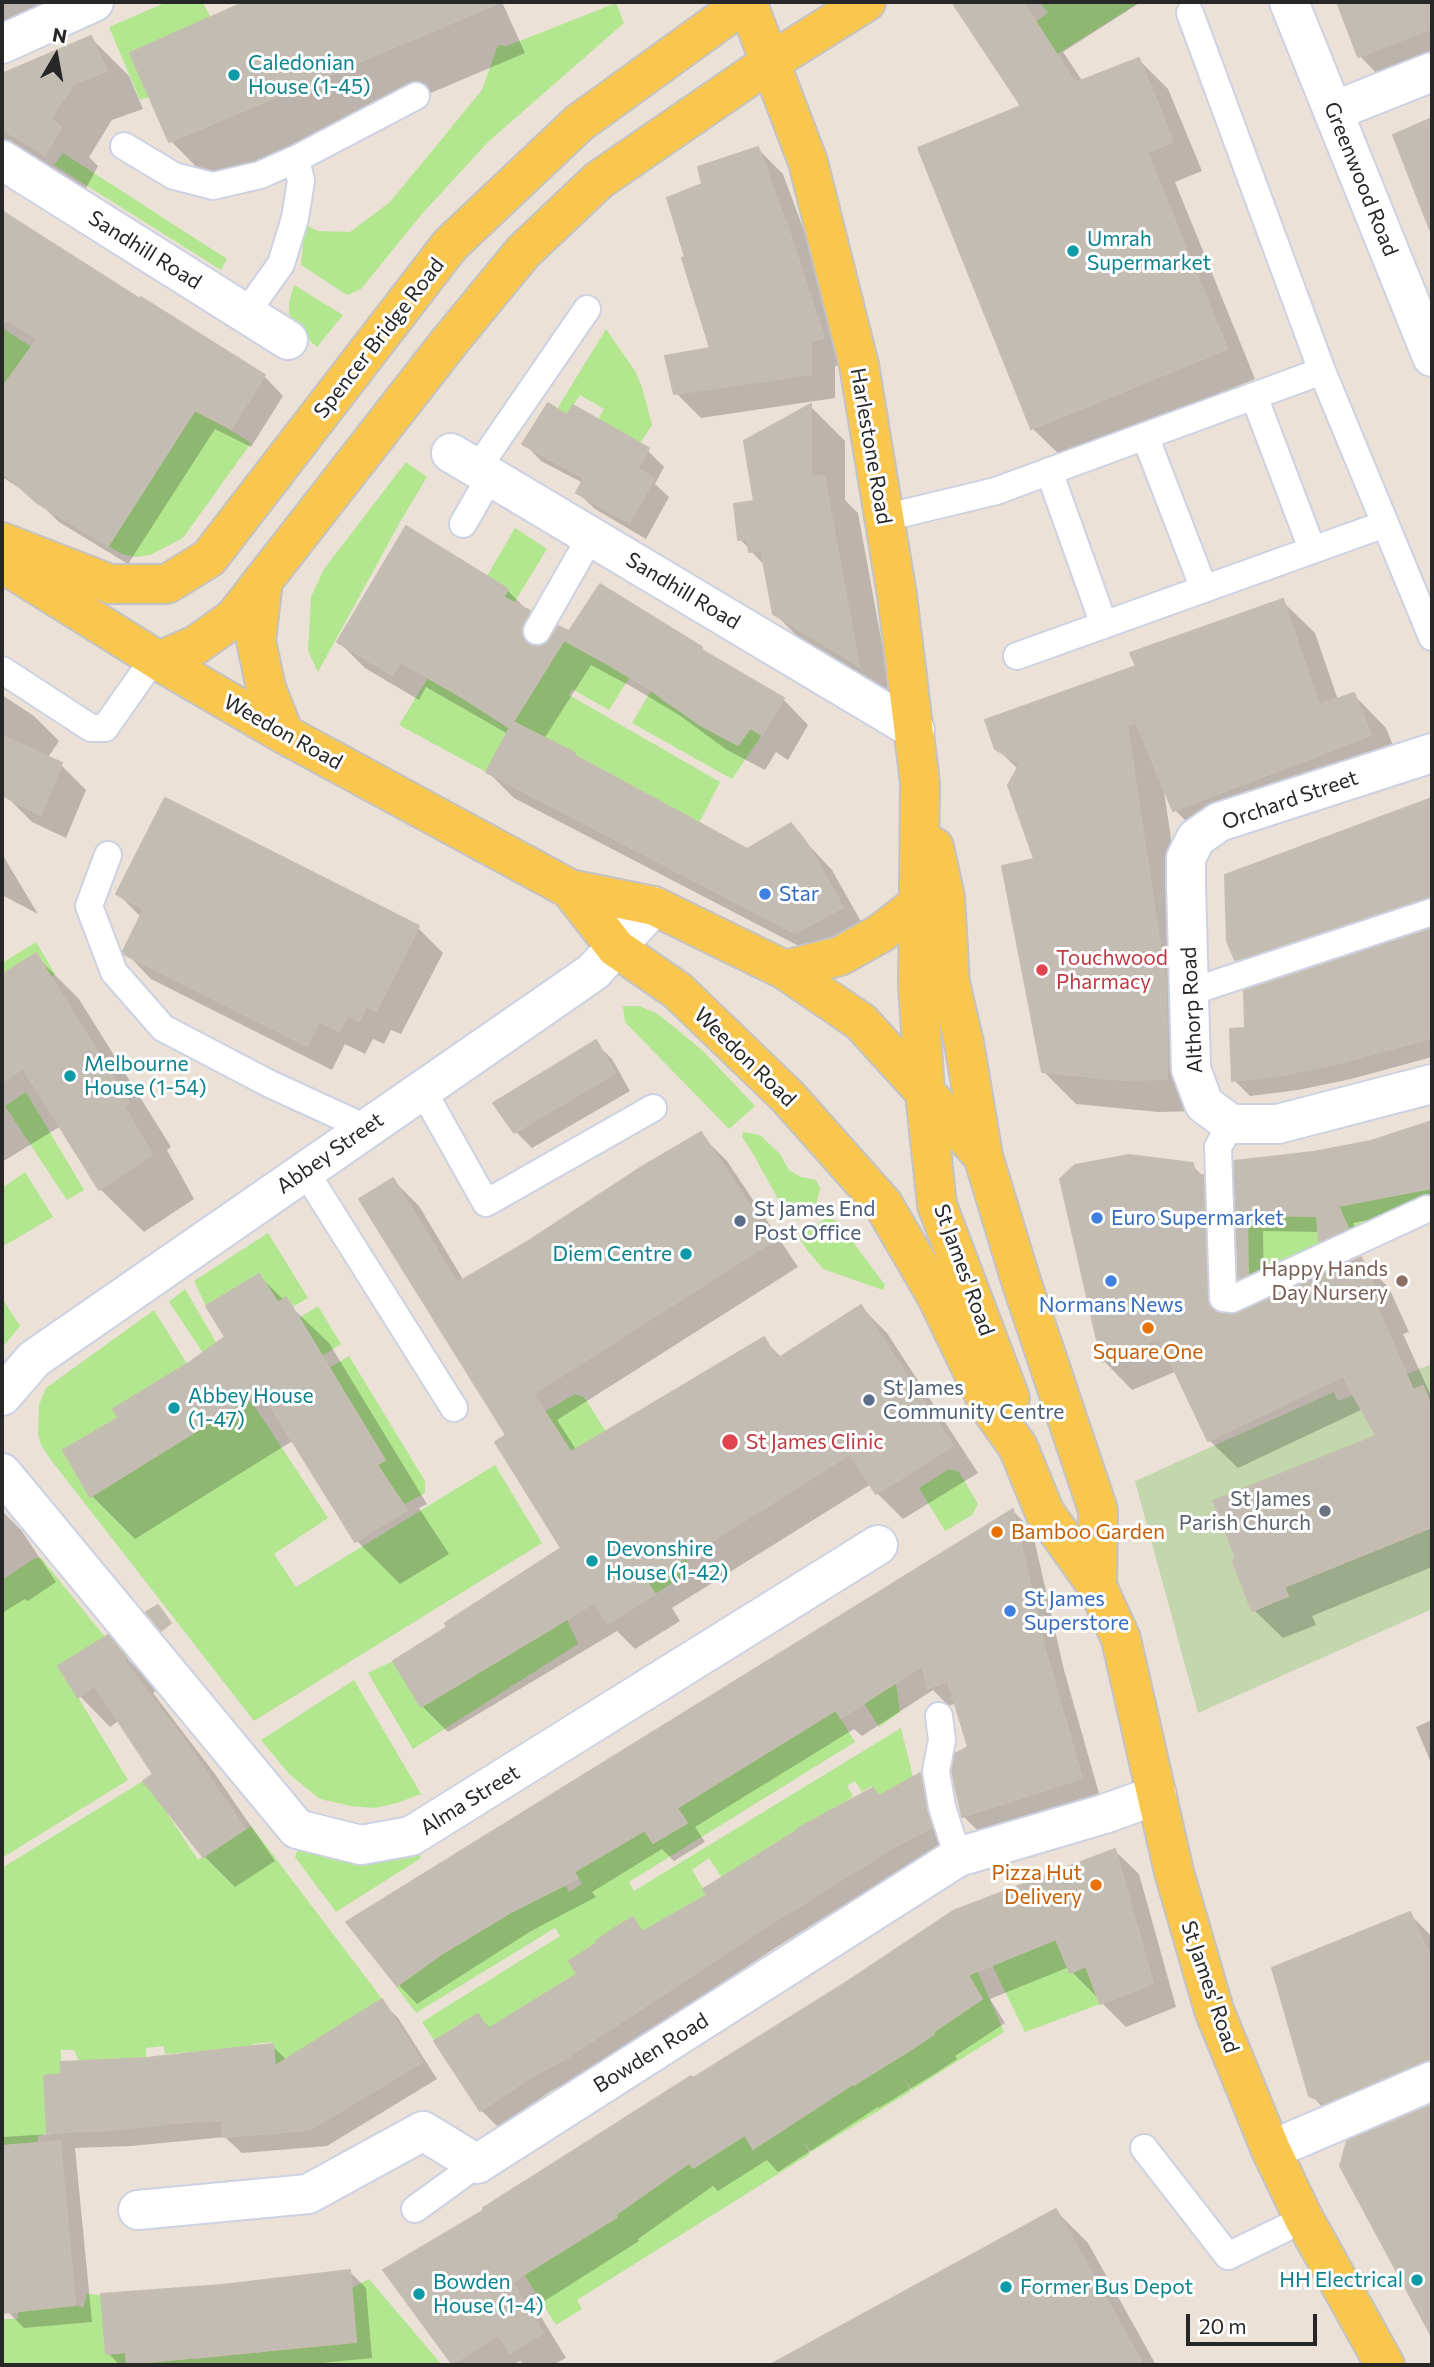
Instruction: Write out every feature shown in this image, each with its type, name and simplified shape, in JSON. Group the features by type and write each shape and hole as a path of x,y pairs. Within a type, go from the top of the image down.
{"main road":[{"name":"Harlestone Road","path":"746,2 808,162 859,365 884,517 915,730 920,783 918,985 925,1093"},
{"name":"Spencer Bridge Road","path":"2,542 110,584 167,584 209,558 450,245 579,122 746,2"},
{"path":"157,660 196,645 234,618 450,341 523,252 598,180 769,63 866,2"},
{"name":"Weedon Road","path":"2,563 157,660 284,734 570,889 654,906 785,970 861,1022 925,1093"},
{"path":"263,581 256,641 266,688 284,734"},
{"name":"St James' Road","path":"920,783 945,897 950,983 964,1043 983,1156 1021,1281 1098,1510 1097,1586"},
{"name":"Weedon Road","path":"570,889 616,948 678,991 788,1097 883,1204"},
{"path":"785,970 840,956 881,933 918,905"},
{"name":"St James' Road","path":"925,1093 983,1156"},
{"name":"St James' Road","path":"925,1093 937,1205 1015,1412 1018,1447"},
{"name":"St James' Road","path":"883,1204 937,1297 991,1409 1018,1447 1045,1513 1097,1586 1121,1639 1174,1872 1214,2010 1271,2150 1304,2219 1385,2365"}],"street":[{"path":"2,44 94,2"},
{"name":"Greenwood Road","path":"1289,2 1432,357"},
{"path":"1334,111 1432,72"},
{"name":"Sandhill Road","path":"2,160 288,340"},
{"name":"Sandhill Road","path":"473,466 915,730"},
{"name":"Orchard Street","path":"1186,884 1186,858 1196,838 1219,822 1432,753"},
{"name":"Althorp Road","path":"1186,884 1191,1069 1204,1104 1231,1124"},
{"name":"Abbey Street","path":"2,1396 34,1359 593,972 654,906"},
{"path":"1231,1124 1278,1124 1432,1084"},
{"name":"Alma Street","path":"2,1473 297,1829 361,1845 411,1836 878,1545"},
{"name":"Bowden Road","path":"477,2164 958,1857 1104,1814 1157,1795"},
{"path":"1271,2150 1432,2081"},
{"path":"138,2210 308,2194 423,2131 477,2164"}],"lane":[{"path":"1190,13 1322,371 1432,637"},
{"path":"124,146 174,176 213,186 260,175 416,96"},
{"path":"246,313 281,264 296,218 301,181 296,159"},
{"path":"463,524 473,466 587,309"},
{"path":"884,517 996,491 1322,371"},
{"path":"1254,396 1312,549"},
{"path":"1145,436 1204,589"},
{"path":"1049,471 1104,625"},
{"path":"1017,656 1385,524"},
{"path":"537,631 591,536"},
{"path":"2,670 91,728 105,728 157,660"},
{"path":"108,855 89,906 114,972 163,1028 270,1084 366,1128"},
{"path":"1190,992 1432,912"},
{"path":"422,1089 486,1203 653,1108"},
{"path":"1231,1124 1218,1147 1223,1298 1232,1299 1427,1209"},
{"path":"305,1171 454,1408"},
{"path":"939,1716 942,1740 936,1771 942,1807 958,1857"},
{"path":"1144,2148 1228,2256 1304,2219"},
{"path":"415,2209 477,2164"}],"green space":[{"path":"167,2 202,2 211,17 150,97 140,100 109,27"},
{"path":"1040,2 1140,2 1008,85 1035,22 1048,13"},
{"path":"616,3 624,23 488,142 421,215 361,289 347,295 301,265 304,232 308,226 318,231 350,232 390,202 482,90 498,45 507,46"},
{"path":"63,153 227,259 221,270 54,165"},
{"path":"294,285 343,315 317,347 298,330 289,314"},
{"path":"2,328 38,351 202,394 216,421 251,443 183,538 150,555 135,557 122,554 108,546 160,463 11,376 2,388"},
{"path":"606,329 635,371 642,387 652,425 640,443 594,427 604,409 580,395 567,415 557,409"},
{"path":"406,462 427,477 318,672 308,651 311,597 324,569"},
{"path":"515,528 547,549 514,603 503,597 508,589 487,576"},
{"path":"563,639 639,662 609,710 572,689 569,695 720,782 699,823 513,723 486,772 399,725 429,676 460,696 513,722"},
{"path":"661,674 673,682 662,700 710,730 738,745 750,728 762,735 732,779 632,723"},
{"path":"36,942 55,974 45,982 29,958 2,975 2,963"},
{"path":"623,1006 639,1006 658,1014 702,1050 755,1106 729,1129 625,1022"},
{"path":"26,1092 84,1190 67,1200 5,1106"},
{"path":"743,1132 760,1135 780,1154 789,1170 801,1177 816,1180 820,1188 815,1210 798,1220 788,1217 742,1137"},
{"path":"25,1172 53,1217 2,1247 2,1188"},
{"path":"1432,1176 1432,1193 1390,1217 1339,1237 1337,1207 1384,1197 1382,1188"},
{"path":"1317,1205 1319,1244 1233,1281 1232,1268 1248,1266 1247,1215"},
{"path":"829,1217 838,1222 885,1285 883,1290 823,1269 807,1250 798,1236"},
{"path":"268,1233 308,1298 292,1307 286,1298 278,1303 259,1274 206,1306 194,1281"},
{"path":"185,1289 217,1344 203,1353 169,1302"},
{"path":"2,1298 20,1326 2,1348"},
{"path":"318,1306 341,1344 322,1356 299,1318"},
{"path":"154,1310 187,1364 113,1409 118,1418 63,1450 88,1494 95,1494 235,1407 251,1401 328,1518 274,1554 296,1587 495,1465 542,1543 254,1721 51,1460 41,1445 38,1434 39,1405 46,1388"},
{"path":"349,1356 425,1481 425,1493 403,1505 377,1465 329,1368"},
{"path":"1432,1364 1432,1609 1198,1713 1135,1481 1334,1392 1338,1401"},
{"path":"575,1394 584,1397 661,1518 627,1538 537,1416"},
{"path":"949,1469 959,1472 978,1504 972,1515 945,1531 919,1488"},
{"path":"672,1538 688,1562 688,1573 655,1594 639,1568"},
{"path":"35,1558 41,1558 105,1637 59,1666 128,1780 2,1858 2,1580"},
{"path":"567,1619 578,1644 413,1749 368,1673 393,1661 421,1707"},
{"path":"892,1654 900,1712 879,1727 856,1690"},
{"path":"354,1680 421,1794 375,1808 320,1799 289,1774 261,1740"},
{"path":"819,1684 855,1742 629,1882 634,1891 901,1728 913,1777 879,1796 872,1786 862,1792 855,1781 847,1786 853,1796 844,1803 852,1816 831,1884 813,1898 777,1844 728,1887 709,1858 692,1870 710,1900 703,1915 695,1901 667,1917 653,1950 633,1918 618,1926 604,1936 623,1968 581,1953 569,1961 577,1974 561,1983 573,2002 498,2046 478,2014 466,2022 456,2074 422,2022 560,1936 555,1928 416,2013 377,1961 388,1956 447,1950 476,1934 459,1908 495,1920 562,1879 569,1892 582,1884 558,1847 654,1815 722,1781 822,1718"},
{"path":"143,1781 198,1860 251,1826 390,2012 373,2004 312,2043 276,2071 272,2042 253,2044 253,2061 206,2078 203,2051 165,2054 164,2046 146,2048 146,2059 79,2061 74,2050 61,2050 61,2074 44,2076 47,2133 38,2136 38,2143 2,2146 2,1868"},
{"path":"300,1845 334,1860 362,1864 416,1852 421,1858 336,1912 295,1857"},
{"path":"1056,1939 1070,1973 1086,1966 1100,2004 1025,2032 992,1965"},
{"path":"973,1961 1004,2032 912,2090 903,2077 911,2091 811,2152 803,2140 810,2154 577,2300 582,2309 556,2325 510,2252 616,2217 602,2193 731,2111 754,2149 783,2129 833,2051 854,2085 934,2034 913,1999 953,2018 982,1999 964,1968"},
{"path":"369,2279 442,2365 143,2365 142,2351 191,2347 193,2359 265,2352 264,2334"},
{"path":"87,2294 101,2295 107,2354 126,2352 127,2365 2,2365 2,2313 3,2319 18,2319 18,2311 75,2305 83,2308"}],"building":[{"name":"Caledonian House (1-45)","path":"245,2 501,2 169,142 130,53"},
{"name":"Umrah Supermarket","path":"952,2 1023,2 1075,83 1139,58 1173,142 1147,152 1227,349 1031,429 918,148 1021,106"},
{"path":"1337,2 1432,2 1432,28 1358,57"},
{"path":"91,36 107,71 74,83 50,119 61,127 45,155 2,129 2,74"},
{"path":"1432,118 1432,229 1430,230 1393,135"},
{"path":"758,147 824,338 811,341 811,374 674,394 665,356 710,348 682,258 685,257 667,198 702,184 698,167"},
{"path":"2,211 265,375 231,429 195,410 108,546 37,503 2,471 2,388 38,338 2,318"},
{"path":"548,403 567,415 573,405 649,448 638,468 654,479 629,523 576,493 584,478 522,444"},
{"path":"811,404 811,477 824,476 859,666 773,614 761,550 749,552 747,539 738,540 734,504 754,501 744,441"},
{"path":"406,526 508,589 503,597 530,611 521,630 524,640 530,645 538,647 546,644 558,626 569,631 600,584 702,647 702,650 784,698 762,735 750,728 738,745 699,724 651,690 564,640 513,722 575,753 574,755 747,849 791,823 806,842 843,907 795,933 486,772 510,728 400,662 392,675 337,642"},
{"path":"1283,599 1319,705 1354,693 1371,735 1173,811 1136,722 1127,725 1166,986 1167,1079 1124,1080 1042,1072 1002,866 1034,859 1008,785 1020,764 995,749 985,720 1136,666 1130,653"},
{"path":"2,736 62,763 41,815 2,795"},
{"path":"165,798 419,926 376,1011 366,1006 359,1021 348,1015 339,1031 319,1021 307,1046 124,954 123,951 144,909 116,894"},
{"path":"1432,798 1432,897 1235,960 1227,941 1225,875"},
{"path":"1432,928 1432,1038 1335,1064 1282,1075 1232,1081 1230,1029 1245,1028 1244,991"},
{"name":"Melbourne House (1-54)","path":"36,953 129,1103 124,1106 152,1155 99,1190 23,1068 2,1083 2,975"},
{"path":"596,1040 615,1073 514,1133 493,1103"},
{"path":"1432,1121 1432,1188 1338,1206 1348,1228 1319,1241 1317,1216 1247,1215 1248,1274 1238,1279 1234,1161 1313,1152 1371,1141"},
{"path":"701,1132 773,1241 533,1394 571,1452 764,1337 777,1359 861,1305 953,1446 876,1494 850,1454 647,1582 655,1594 608,1624 594,1603 421,1707 393,1661 447,1627 445,1623 561,1548 495,1442 506,1435 359,1199 393,1178 457,1283"},
{"path":"1129,1155 1193,1163 1195,1175 1203,1175 1207,1299 1215,1311 1230,1315 1239,1313 1361,1257 1382,1303 1376,1305 1413,1390 1423,1386 1432,1409 1432,1527 1284,1587 1288,1596 1252,1611 1232,1560 1236,1558 1213,1501 1376,1436 1343,1376 1208,1441 1159,1338 1102,1362 1060,1179 1075,1165"},
{"name":"Abbey House (1-47)","path":"259,1274 278,1303 286,1297 385,1460 377,1465 407,1510 355,1542 261,1391 90,1497 63,1450 118,1418 113,1409 190,1362 225,1337 206,1306"},
{"path":"1013,1509 1045,1649 1082,1778 962,1817 952,1771 955,1754 968,1747 948,1681 928,1688 922,1666 841,1718 836,1710 677,1808 687,1823 653,1843 645,1830 574,1872 578,1878 511,1912 440,1955 397,1986 346,1922"},
{"path":"158,1605 171,1623 161,1631 146,1612"},
{"path":"108,1635 127,1658 124,1661 185,1741 245,1829 203,1857 143,1781 153,1774 94,1685 78,1698 58,1666"},
{"path":"920,1773 932,1827 894,1847 758,1932 565,2059 534,2075 480,2111 434,2041 478,2014 488,2029 577,1974 569,1961 633,1917 642,1932 707,1895 703,1889 797,1829 873,1788 879,1796"},
{"path":"1115,1849 1153,1983 1100,2004 1086,1966 1070,1973 1056,1939 968,1975 982,1999 915,2047 753,2149 745,2135 693,2168 689,2163 615,2215 617,2217 512,2282 543,2333 510,2353 499,2335 452,2364 383,2270 484,2210 483,2208 691,2076 693,2078 845,1983 953,1911"},
{"path":"1410,1912 1432,1961 1432,2060 1423,2061 1326,2103 1309,2096 1272,1968"},
{"path":"382,1999 422,2062 309,2130 223,2137 222,2120 47,2133 44,2076 61,2074 61,2062 146,2058 273,2044 275,2066"},
{"path":"1432,2105 1432,2337 1340,2166 1347,2141"},
{"path":"60,2141 75,2305 2,2313 2,2146"},
{"name":"Former Bus Depot","path":"1056,2209 1143,2365 770,2365"},
{"path":"350,2270 356,2342 127,2364 126,2352 106,2354 101,2294 222,2285"}],"place":[{"name":"Caledonian House (1-45)","path":"234,75"},
{"name":"Umrah Supermarket","path":"1073,251"},
{"name":"Star","path":"765,894"},
{"name":"Touchwood Pharmacy","path":"1042,970"},
{"name":"Melbourne House (1-54)","path":"70,1076"},
{"name":"Euro Supermarket","path":"1097,1218"},
{"name":"St James End Post Office","path":"740,1221"},
{"name":"Diem Centre","path":"686,1254"},
{"name":"Normans News","path":"1111,1281"},
{"name":"Happy Hands Day Nursery","path":"1402,1281"},
{"name":"Square One","path":"1148,1328"},
{"name":"St James Community Centre","path":"869,1400"},
{"name":"Abbey House (1-47)","path":"174,1408"},
{"name":"St James Clinic","path":"730,1442"},
{"name":"St James Parish Church","path":"1325,1511"},
{"name":"Bamboo Garden","path":"997,1532"},
{"name":"Devonshire House (1-42)","path":"592,1561"},
{"name":"St James Superstore","path":"1010,1611"},
{"name":"Pizza Hut Delivery","path":"1096,1885"},
{"name":"HH Electrical","path":"1417,2280"},
{"name":"Former Bus Depot","path":"1006,2287"},
{"name":"Bowden House (1-4)","path":"419,2294"}]}
